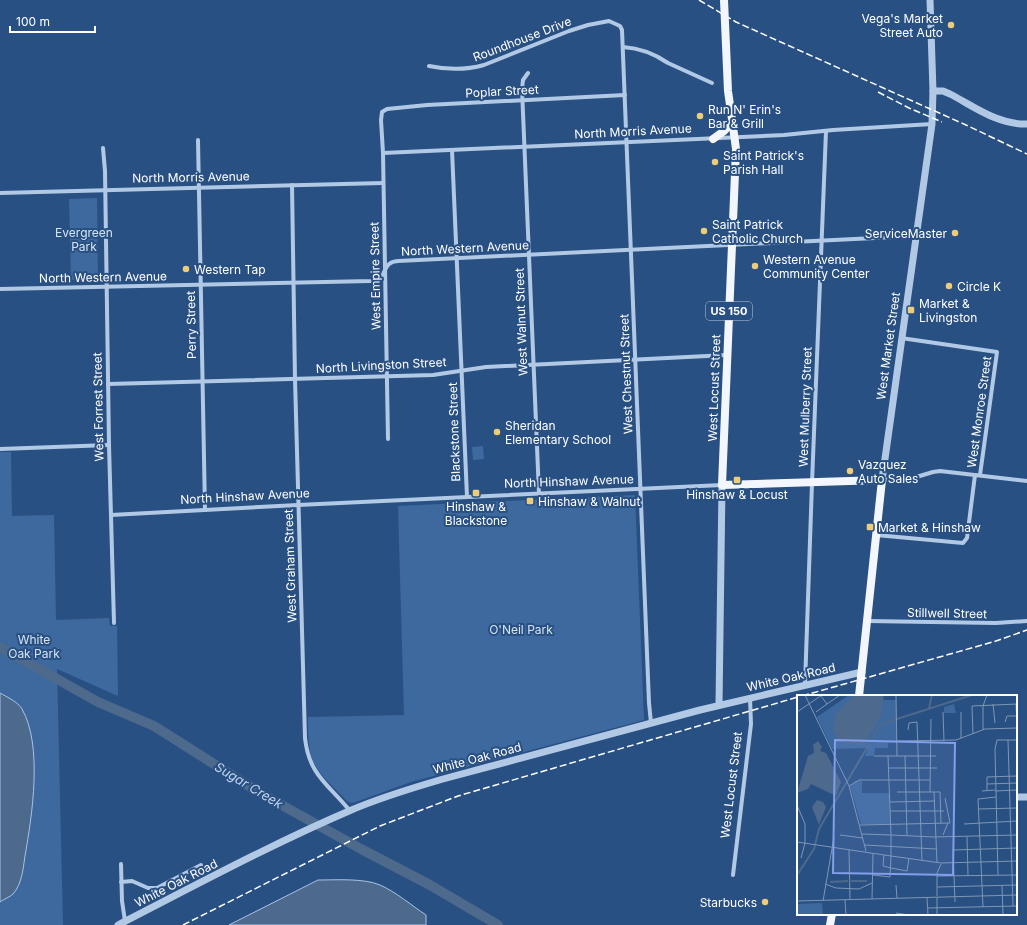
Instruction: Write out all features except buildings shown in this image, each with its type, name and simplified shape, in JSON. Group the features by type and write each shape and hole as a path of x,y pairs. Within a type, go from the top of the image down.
{"main road":[{"name":"West Locust Street","path":"722,485 736,149 728,83 724,0"},
{"path":"713,138 724,131 732,122"},
{"name":"North Hinshaw Avenue","path":"722,485 882,480"},
{"name":"West Market Street","path":"859,695 882,480"},
{"path":"830,925 832,915"}],"street":[{"name":"West Market Street","path":"882,480 932,124 933,90 930,0"},
{"name":"Roundhouse Drive","path":"430,66 446,69 474,68 588,25 603,21 620,26"},
{"name":"West Chestnut Street","path":"620,26 622,30 623,47 651,723"},
{"path":"623,47 634,48 662,59 712,83"},
{"name":"West Walnut Street","path":"528,73 522,84 522,100 539,494"},
{"path":"933,90 943,91 950,94 1003,122 1010,124 1027,124"},
{"name":"Poplar Street","path":"382,113 385,110 392,108 427,105 625,95"},
{"name":"West Empire Street","path":"382,113 388,439"},
{"name":"North Morris Avenue","path":"383,153 735,138 932,124"},
{"name":"West Mulberry Street","path":"806,685 812,483 826,131"},
{"name":"Perry Street","path":"198,140 205,510"},
{"name":"West Forrest Street","path":"103,148 114,623"},
{"name":"Blackstone Street","path":"452,150 466,497"},
{"name":"North Morris Avenue","path":"0,193 383,183"},
{"name":"West Graham Street","path":"292,186 298,505 307,751 309,759 318,775 350,811"},
{"name":"North Western Avenue","path":"0,289 376,281 380,278 392,261 916,236"},
{"name":"West Monroe Street","path":"902,338 997,352 980,475"},
{"name":"North Livingston Street","path":"108,384 433,375 486,367 727,355"},
{"path":"0,449 109,445"},
{"name":"North Hinshaw Avenue","path":"882,480 913,478 940,471 1027,481"},
{"name":"West Monroe Street","path":"876,535 960,543 965,542 968,538 975,475"},
{"name":"North Hinshaw Avenue","path":"111,515 722,485"},
{"name":"West Locust Street","path":"719,705 722,485"},
{"name":"Stillwell Street","path":"867,621 996,623 1027,620"},
{"name":"White Oak Road","path":"122,923 299,834 350,811 412,788 443,778 719,705 862,672"},
{"name":"West Locust Street","path":"733,875 751,724 750,698"},
{"path":"121,864 122,923"},
{"path":"121,882 132,881 148,888 157,888 201,865"}],"green space":[{"name":"Evergreen Park","path":"97,198 98,279 71,280 69,199"},
{"path":"483,446 484,459 473,460 472,447"},
{"name":"White Oak Park","path":"0,452 11,452 12,516 54,515 56,620 109,618 110,626 117,626 118,696 57,669 63,925 0,925"},
{"name":"O'Neil Park","path":"635,495 644,720 411,782 353,803 348,802 324,778 316,767 311,756 308,733 308,717 404,715 398,506"}],"shaded area":[{"path":"0,693 20,706 28,724 34,761 34,781 33,802 22,876 13,894 0,902"},
{"path":"318,880 358,880 380,885 398,895 426,915 426,925 229,925"}],"waterway":[{"name":"Sugar Creek","path":"0,647 98,702 154,726 260,793 430,885 498,925"}],"railway":[{"path":"699,0 736,22 966,125 1027,154"},
{"path":"878,92 909,108 942,122"},
{"path":"806,695 996,641 1027,630"},
{"path":"183,925 380,826 458,796 797,697"}],"place":[{"name":"Vega's Market Street Auto","path":"951,25"},
{"name":"Run N' Erin's Bar & Grill","path":"700,116"},
{"name":"Saint Patrick's Parish Hall","path":"715,162"},
{"name":"Saint Patrick Catholic Church","path":"704,231"},
{"name":"ServiceMaster","path":"955,233"},
{"name":"Western Avenue Community Center","path":"755,266"},
{"name":"Western Tap","path":"186,269"},
{"name":"Circle K","path":"949,286"},
{"name":"Market & Livingston","path":"911,310"},
{"name":"Sheridan Elementary School","path":"497,432"},
{"name":"Vazquez Auto Sales","path":"850,471"},
{"name":"Hinshaw & Locust","path":"737,480"},
{"name":"Hinshaw & Blackstone","path":"476,493"},
{"name":"Hinshaw & Walnut","path":"530,501"},
{"name":"Market & Hinshaw","path":"870,527"},
{"name":"Starbucks","path":"765,902"}]}
